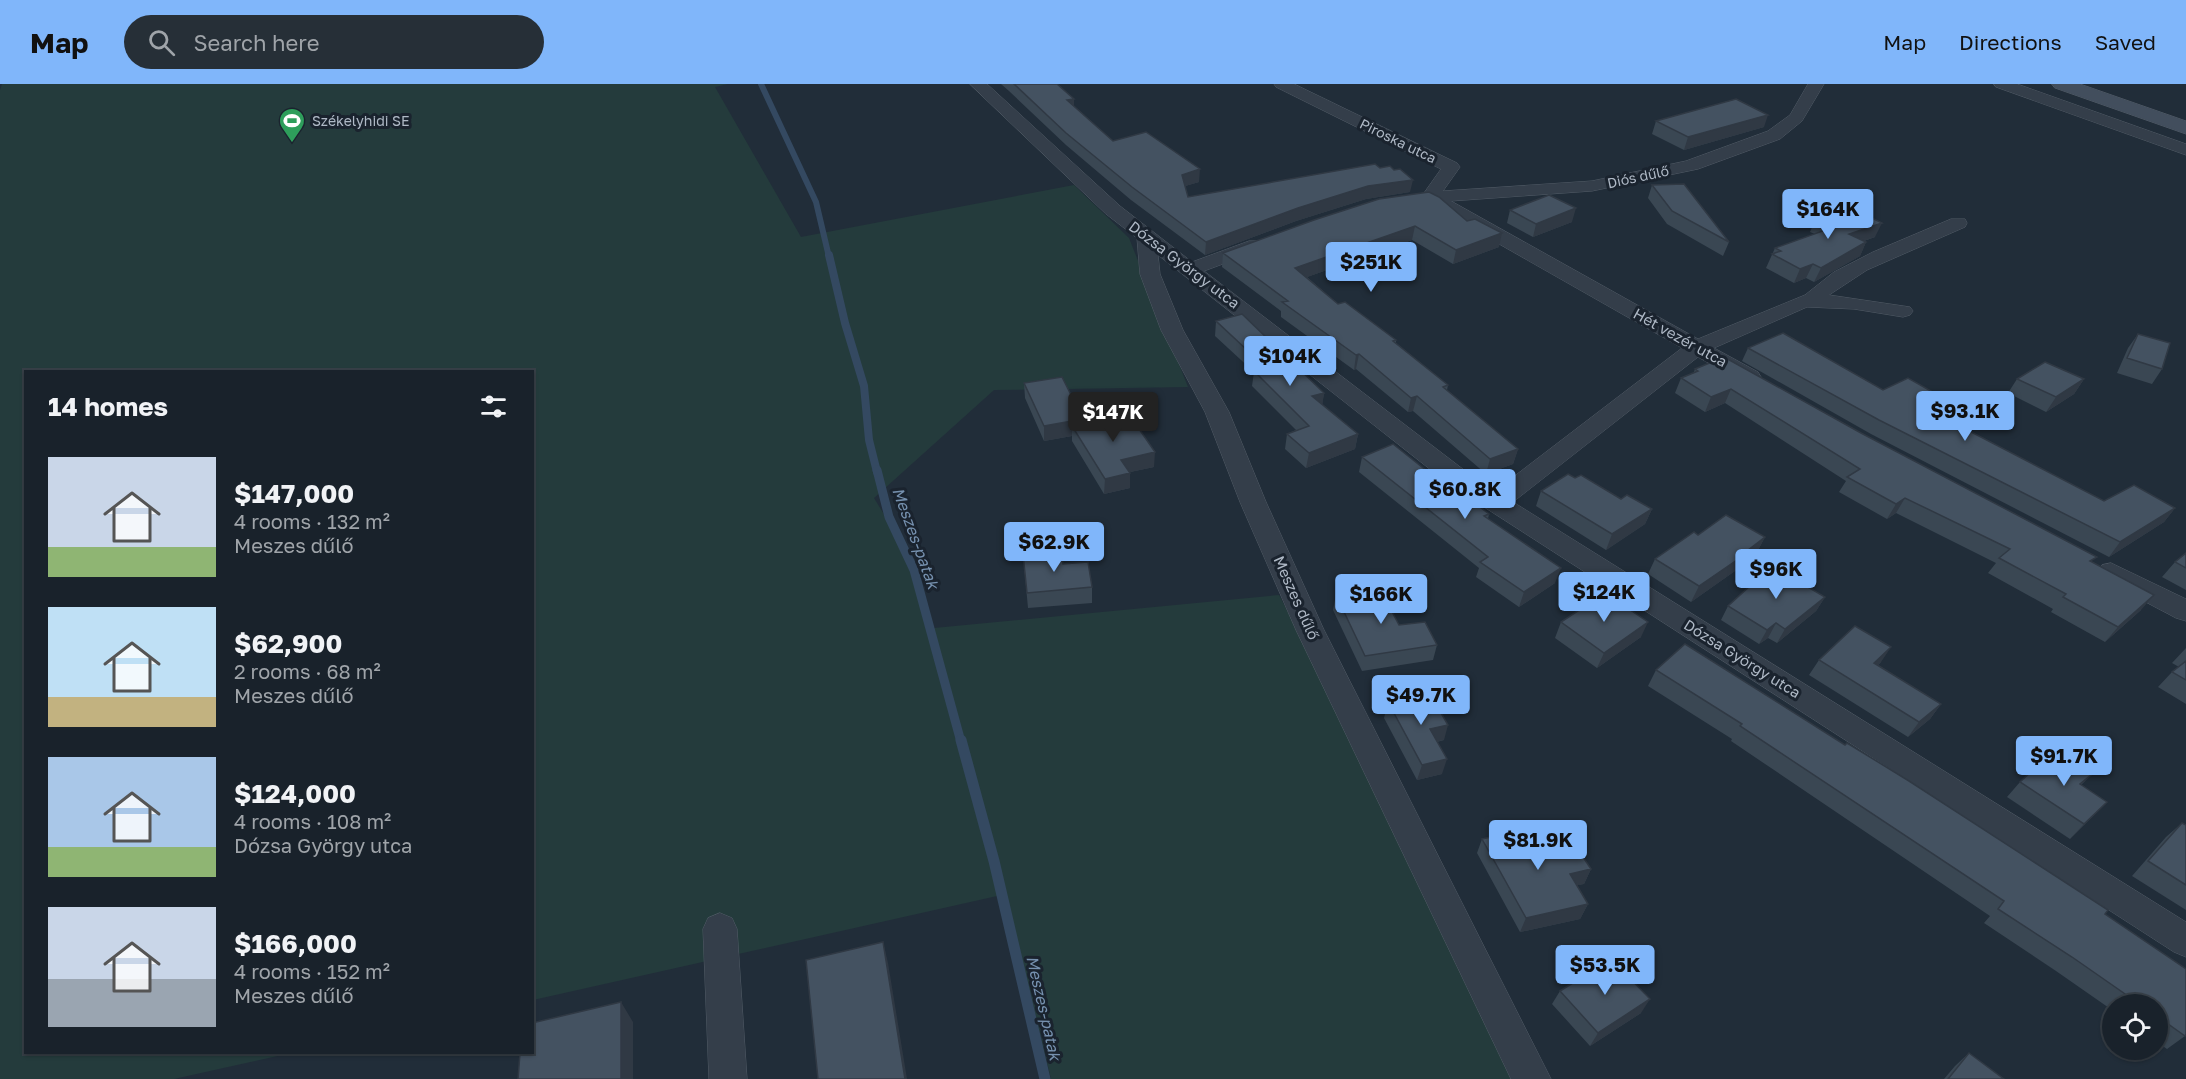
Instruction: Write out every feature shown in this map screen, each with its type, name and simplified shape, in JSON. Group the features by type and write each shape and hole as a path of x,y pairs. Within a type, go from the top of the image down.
{"street":[{"name":"Dózsa György utca","path":"978,84 1113,210 1147,238 1191,269 1459,479 2186,941"},
{"name":"Piroska utca","path":"1282,84 1451,167 1430,197"},
{"name":"Diós dűlő","path":"1430,197 1592,186 1692,165 1774,135 1797,118 1816,84"},
{"path":"2002,84 2186,150"},
{"path":"2062,84 2186,128"},
{"path":"2092,84 2186,117"},
{"path":"1396,202 1430,197"},
{"name":"Hét vezér utca","path":"1430,197 1769,388"},
{"path":"1811,300 1824,286 1862,265 1958,223"},
{"name":"Meszes dűlő","path":"1147,238 1150,274 1172,330 1217,412 1310,630 1532,1079"},
{"path":"1191,269 1270,240"},
{"path":"1496,503 1697,347 1804,301 1868,305 1903,311"},
{"path":"2088,560 2186,611"},
{"path":"720,929 728,1079"}],"green space":[{"path":"2,84 728,84 715,87 801,237 1074,185 1129,238 1188,387 994,390 874,498 899,539 934,628 1279,595 1536,1079 1051,1079 1006,894 534,1000 534,370 24,370 24,1054 286,1054 174,1079 0,1079 0,90"}],"building":[{"path":"1014,84 1057,84 1074,99 1067,100 1113,141 1146,132 1200,169 1182,175 1188,197 1375,164 1380,168 1390,166 1394,170 1400,169 1413,180 1368,186 1298,208 1206,242 1132,187 1066,133"},
{"path":"1736,99 1768,115 1688,137 1656,121"},
{"path":"1684,184 1729,242 1672,211 1652,185"},
{"path":"1429,192 1439,197 1467,221 1475,219 1502,233 1456,250 1415,226 1295,268 1338,304 1345,302 1396,340 1393,341 1448,385 1443,387 1518,449 1490,459 1417,396 1411,398 1359,354 1356,355 1282,302 1288,301 1223,253 1379,199"},
{"path":"1549,195 1576,208 1536,224 1510,210"},
{"path":"1850,207 1882,223 1849,234 1866,242 1821,268 1813,264 1800,269 1772,254 1781,251 1775,248 1834,227 1816,218"},
{"path":"1242,314 1324,393 1312,396 1358,434 1309,453 1287,434 1309,426 1254,371 1261,363 1216,321"},
{"path":"1783,333 1883,390 1908,378 1945,399 1925,408 2104,501 2134,485 2175,508 2120,542 1879,420 1748,348"},
{"path":"2138,334 2170,343 2162,369 2127,358"},
{"path":"1724,357 1861,433 2097,557 2090,561 2154,595 2118,627 2063,597 2066,594 1999,558 2010,549 1905,498 1896,504 1847,477 1860,469 1731,389 1711,397 1681,378 1698,371 1695,369"},
{"path":"2045,362 2084,379 2056,397 2017,379"},
{"path":"1062,377 1083,419 1044,426 1024,383"},
{"path":"1128,413 1155,452 1121,460 1130,473 1105,479 1072,426"},
{"path":"1393,444 1451,490 1455,488 1489,514 1484,516 1561,568 1524,592 1480,562 1488,557 1362,457"},
{"path":"1568,474 1575,478 1581,475 1621,499 1627,495 1652,509 1612,534 1541,491"},
{"path":"1726,515 1765,537 1748,550 1750,551 1699,586 1655,559 1694,532 1698,535"},
{"path":"1061,551 1063,564 1088,562 1092,587 1027,593 1023,554"},
{"path":"2186,553 2186,568 2175,562"},
{"path":"1772,566 1825,597 1785,629 1776,623 1767,630 1728,606"},
{"path":"1380,589 1399,625 1425,622 1437,645 1365,656 1336,595"},
{"path":"1605,593 1648,622 1604,653 1561,622"},
{"path":"1855,626 1891,647 1874,663 1941,704 1919,722 1819,660"},
{"path":"1685,644 1845,745 1847,743 1909,781 2108,910 2105,914 2186,969 2185,1036 2168,1024 2168,994 2125,994 1998,909 2004,901 1740,726 1742,724 1656,670"},
{"path":"2186,661 2186,680 2172,672"},
{"path":"1430,694 1448,725 1430,729 1447,759 1422,765 1388,702"},
{"path":"2053,751 2091,775 2080,784 2107,802 2084,824 2020,782"},
{"path":"2182,823 2186,825 2186,885 2148,861"},
{"path":"1541,826 1555,849 1575,845 1591,869 1570,874 1588,904 1526,918 1482,839"},
{"path":"883,942 905,1079 818,1079 806,960"},
{"path":"1611,959 1650,999 1598,1033 1560,991"},
{"path":"621,1002 621,1079 518,1079 520,1054 534,1054 534,1023"},
{"path":"1969,1053 2004,1079 1948,1079"}],"waterway":[{"name":"Meszes-patak","path":"761,84 816,202 829,257"},
{"name":"Meszes-patak","path":"829,255 845,323 864,386 869,440 877,472"},
{"name":"Meszes-patak","path":"877,470 889,517 914,570 961,742"},
{"name":"Meszes-patak","path":"961,740 994,861 1045,1079"}],"place":[{"name":"Székelyhidi SE","path":"292,144"}]}
